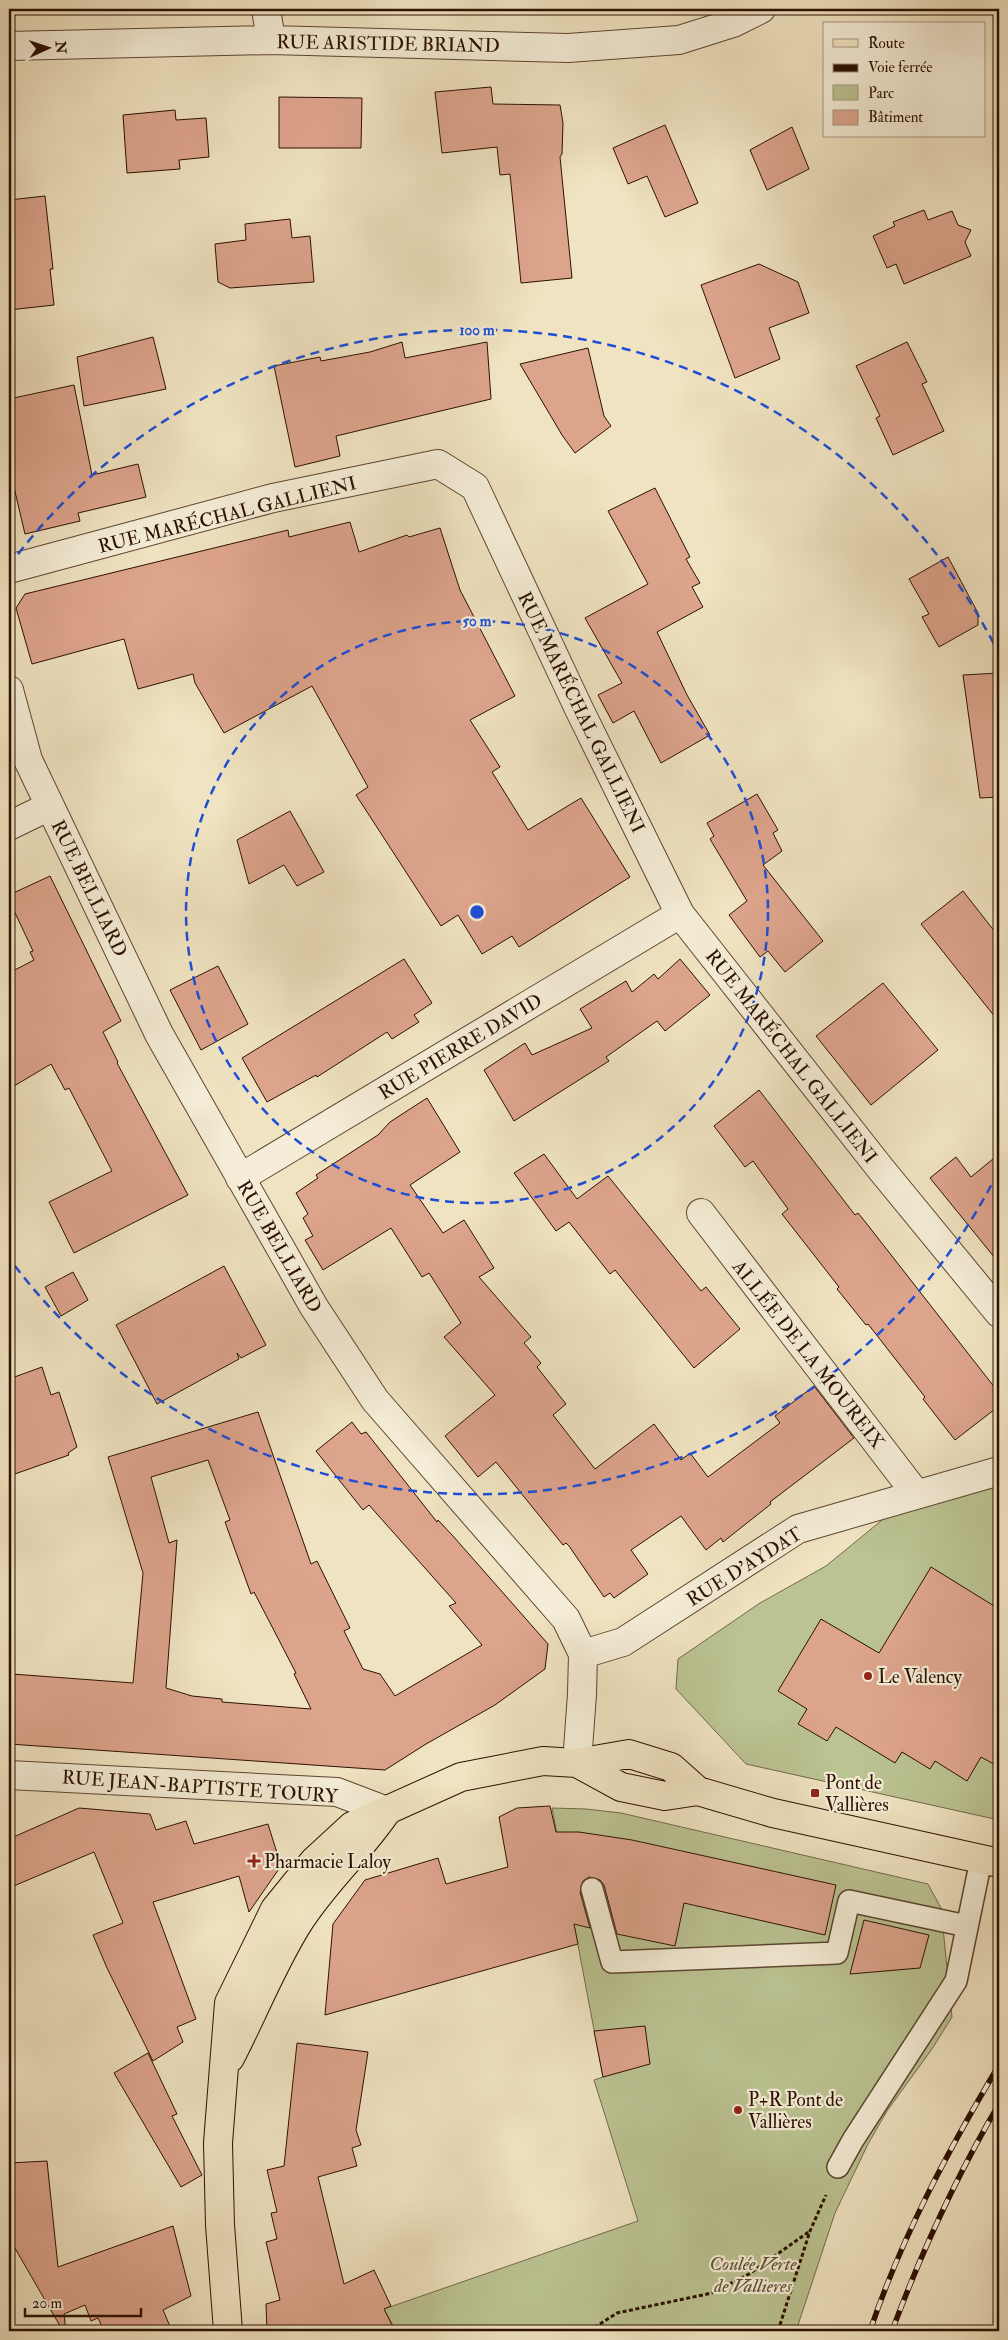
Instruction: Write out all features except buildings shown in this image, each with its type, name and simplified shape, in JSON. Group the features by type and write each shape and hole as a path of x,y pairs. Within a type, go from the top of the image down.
{"main road":[{"path":"228,2331 220,2225 218,2143 225,2068 270,1972 298,1924 332,1879 369,1838 388,1811 420,1794 461,1777 543,1761 576,1762 621,1787 665,1796 698,1791 773,1813 990,1861"}],"street":[{"path":"266,9 271,40"},
{"name":"RUE ARISTIDE BRIAND","path":"9,46 271,40 568,48 679,40 733,23 761,9"},
{"name":"RUE MARÉCHAL GALLIENI","path":"9,569 273,498 438,464 475,487 579,709 680,914 880,1168 999,1313"},
{"name":"RUE BELLIARD","path":"9,690 28,760 159,1034 314,1307 375,1400 566,1618 582,1654 582,1694 576,1762"},
{"path":"9,826 50,806"},
{"name":"RUE PIERRE DAVID","path":"240,1178 680,914"},
{"name":"ALLÉE DE LA MOUREIX","path":"700,1213 917,1495"},
{"name":"RUE D'AYDAT","path":"582,1654 623,1642 798,1529 999,1470"},
{"name":"RUE JEAN-BAPTISTE TOURY","path":"9,1775 337,1792 388,1811"}],"lane":[{"path":"838,2167 853,2140 956,1981 967,1926 990,1861"},
{"path":"592,1889 612,1962 837,1953 848,1900 967,1926"}],"path":[{"path":"778,2331 810,2231 838,2167"},
{"path":"589,2331 617,2313 712,2293 749,2274 810,2231"}],"green space":[{"path":"999,1486 999,1820 746,1764 676,1689 678,1659 760,1603 826,1566 887,1516"},
{"name":"Coulée Verte de Vallieres","path":"552,1808 621,1813 928,1884 941,1908 952,2017 932,2049 887,2111 868,2144 835,2213 796,2331 396,2331 384,2309 638,2221 594,2080 603,2077"}],"railway":[{"path":"870,2331 896,2262 927,2195 999,2065"},
{"path":"892,2331 940,2216 968,2159 999,2104"}],"place":[{"name":"Le Valency","path":"868,1676"},
{"name":"Pont de Vallières","path":"815,1793"},
{"name":"Pharmacie Laloy","path":"254,1861"},
{"name":"P+R Pont de Vallières","path":"738,2110"}]}
